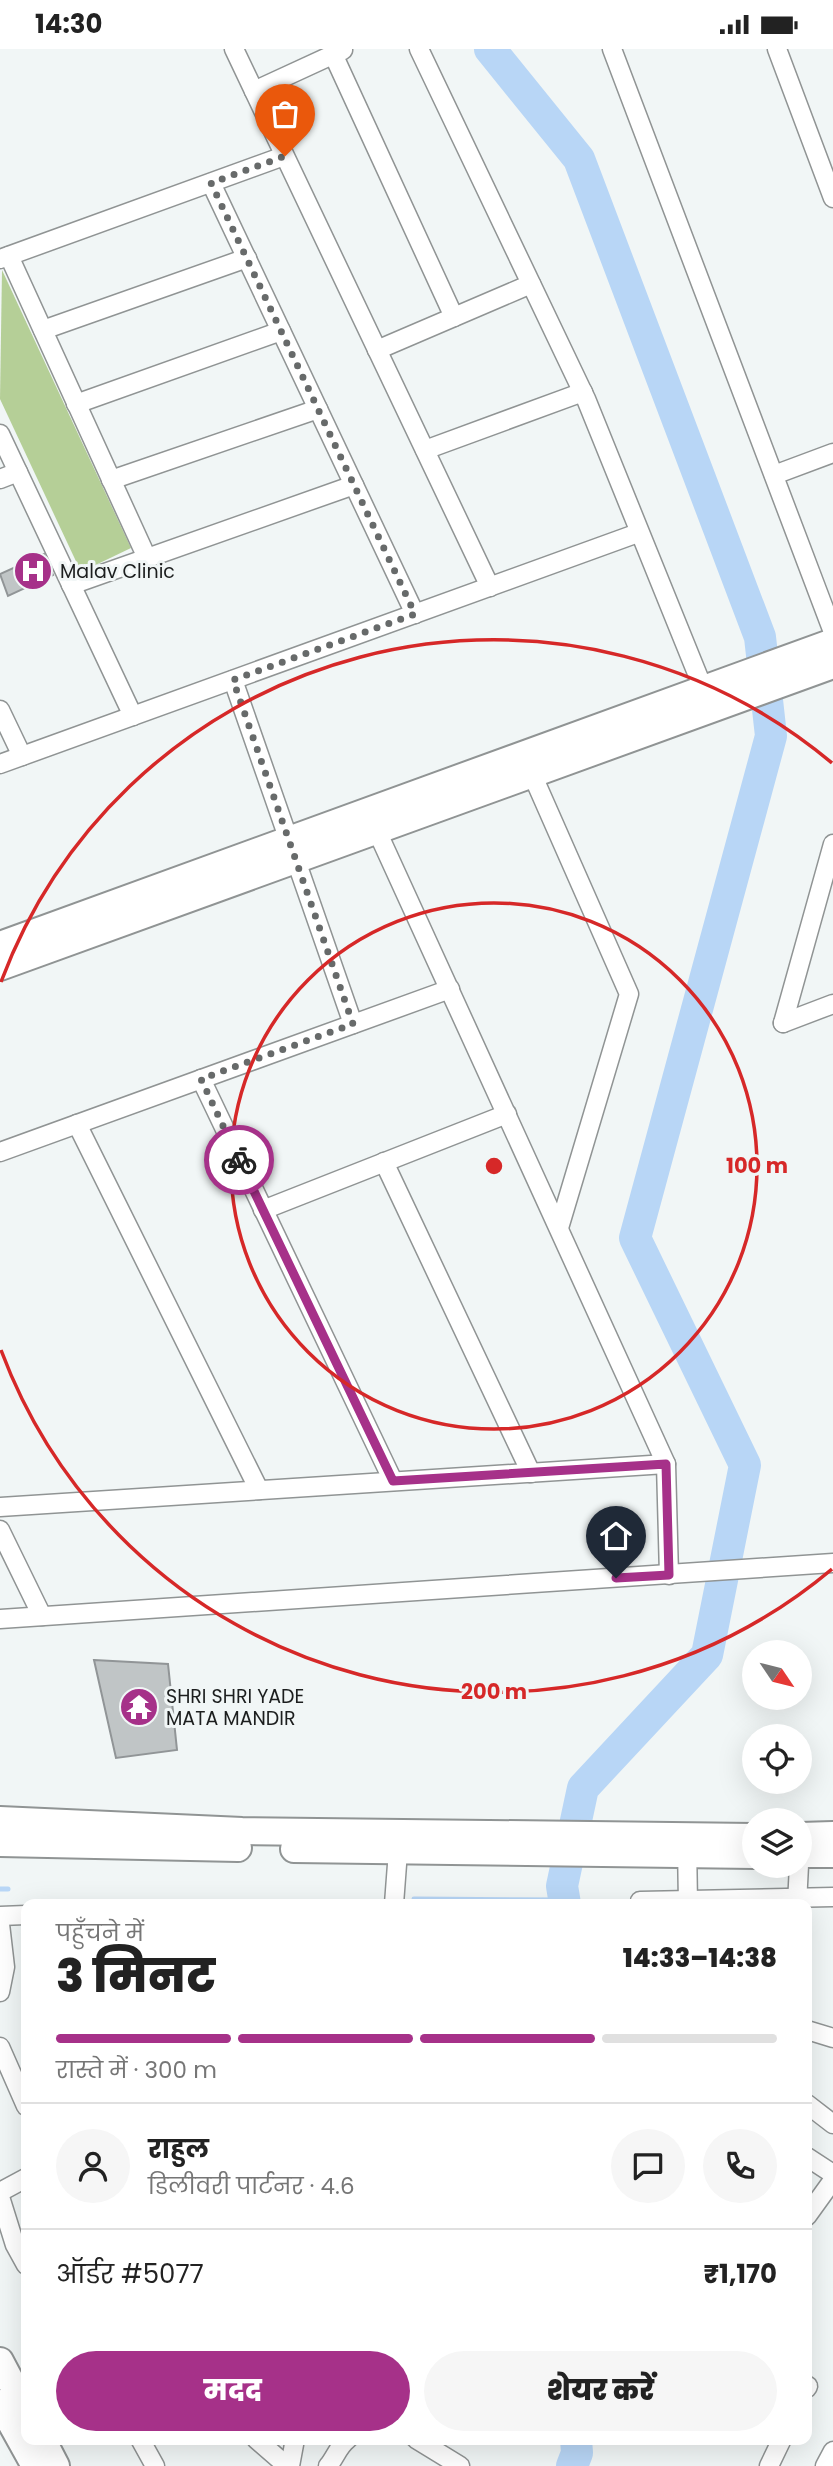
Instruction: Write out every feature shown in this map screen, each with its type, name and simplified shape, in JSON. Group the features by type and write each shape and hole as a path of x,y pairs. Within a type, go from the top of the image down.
{"street":[{"path":"234,49 490,587"},
{"path":"419,49 583,392 638,533 713,697"},
{"path":"0,945 292,850 377,831 532,774 830,650 774,475 612,49"},
{"path":"777,49 833,198"},
{"path":"254,91 339,51 454,317"},
{"path":"146,558 43,330 4,258 285,156"},
{"path":"211,183 415,614"},
{"path":"43,330 247,258"},
{"path":"377,350 531,284"},
{"path":"76,404 281,331"},
{"path":"425,450 583,392"},
{"path":"111,480 318,409"},
{"path":"0,434 133,716"},
{"path":"774,475 833,453"},
{"path":"0,479 18,472"},
{"path":"71,585 354,485"},
{"path":"0,764 638,533"},
{"path":"233,680 353,1024"},
{"path":"0,967 292,850 713,697"},
{"path":"0,710 22,756"},
{"path":"532,774 629,994 559,1228"},
{"path":"377,831 666,1464 675,1574"},
{"path":"833,844 783,1023 833,1004"},
{"path":"0,1151 450,989"},
{"path":"201,1079 393,1481"},
{"path":"263,1210 507,1114"},
{"path":"76,1124 259,1490"},
{"path":"384,1162 531,1472"},
{"path":"0,1507 666,1464"},
{"path":"0,1530 42,1616"},
{"path":"0,1619 833,1563"},
{"path":"0,1820 510,1844 687,1847 742,1854"},
{"path":"812,1836 833,1835"},
{"path":"687,1847 742,1839"},
{"path":"0,1843 398,1851 510,1844"},
{"path":"687,1847 688,1899"},
{"path":"394,1899 398,1851"},
{"path":"812,1854 833,1854"},
{"path":"797,1899 798,1878"},
{"path":"812,1899 833,1897"},
{"path":"0,1916 21,1916"},
{"path":"0,1924 5,1967 0,1992"},
{"path":"812,2032 833,2038"},
{"path":"0,2047 21,2095"},
{"path":"812,2108 833,2124"},
{"path":"812,2161 833,2174"},
{"path":"21,2181 0,2194 15,2245 21,2256"},
{"path":"812,2211 829,2192"},
{"path":"0,2361 21,2401"},
{"path":"0,2403 21,2441"},
{"path":"23,2445 35,2466"},
{"path":"45,2445 56,2466"},
{"path":"143,2445 155,2466"},
{"path":"263,2445 289,2466 294,2445"},
{"path":"333,2464 341,2445"},
{"path":"426,2445 460,2466"},
{"path":"769,2466 779,2445"},
{"path":"825,2466 833,2451"}],"green space":[{"path":"2,270 131,548 81,572 0,399"}],"building":[{"path":"44,554 53,575 8,596 0,574"},
{"name":"SHRI SHRI YADE MATA MANDIR","path":"94,1660 168,1664 177,1750 116,1758"}],"waterway":[{"path":"490,49 579,159 760,637 771,736 635,1238 745,1465 707,1655 583,1788 562,1886 564,1899"},
{"path":"0,1889 8,1889"},
{"path":"572,2466 577,2453 576,2445"}],"way so far":[{"path":"239,1160 201,1079 353,1024 233,680 415,614 211,183 285,156"}],"place":[{"name":"Malav Clinic","path":"33,571"},
{"name":"SHRI SHRI YADE MATA MANDIR","path":"139,1707"}],"route":[{"path":"239,1160 393,1481 666,1464 669,1575 616,1578"}]}
